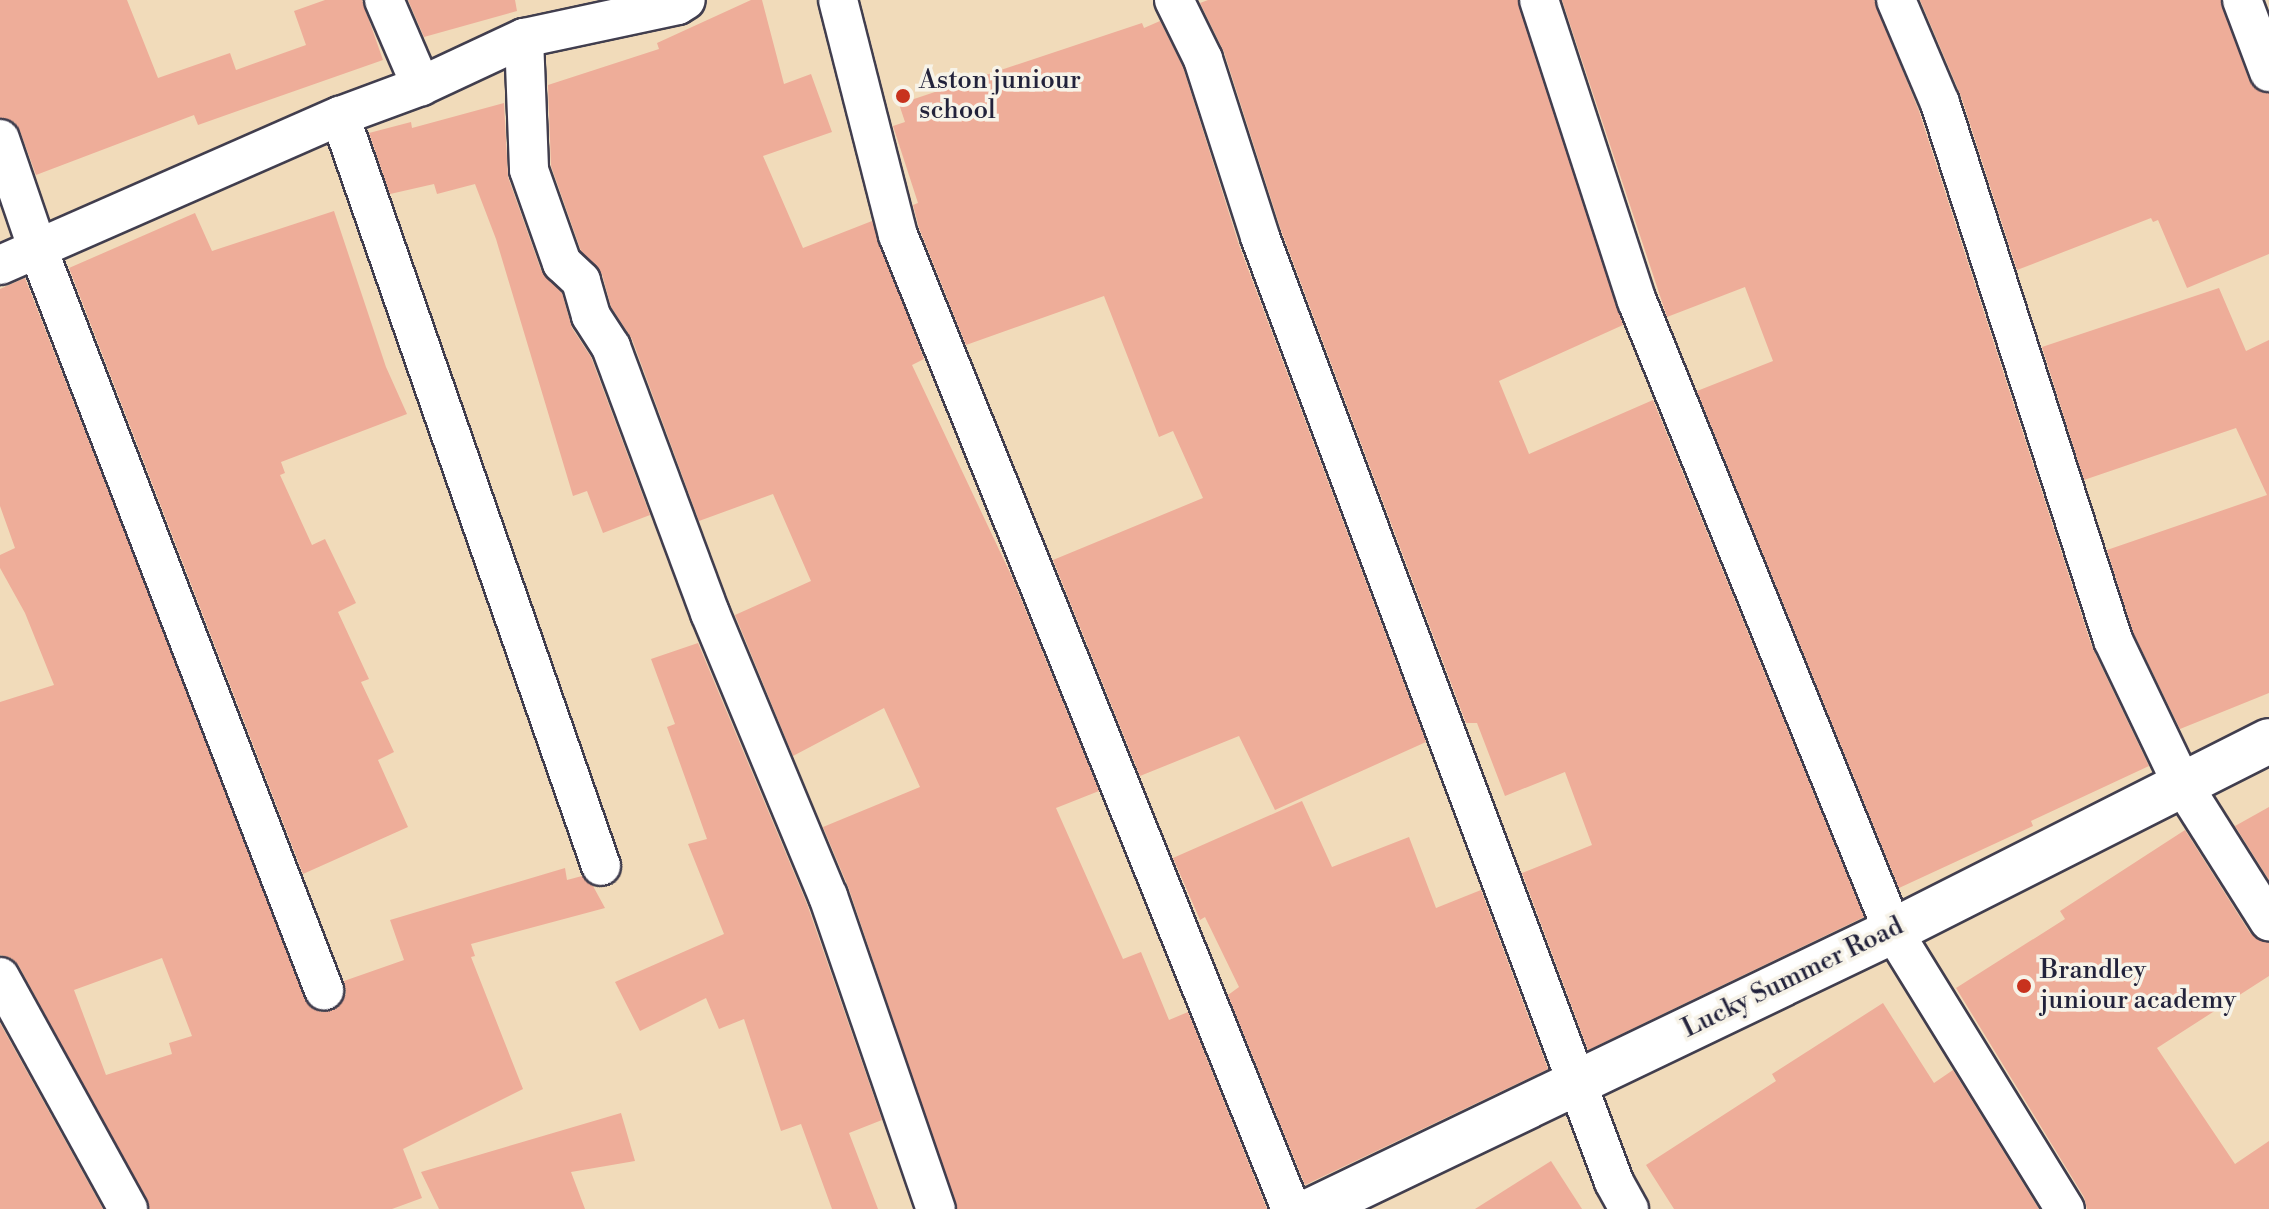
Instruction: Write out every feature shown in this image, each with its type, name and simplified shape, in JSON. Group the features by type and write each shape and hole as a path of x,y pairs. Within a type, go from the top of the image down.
{"street":[{"path":"384,0 421,86"},
{"path":"0,265 340,116 421,86 524,38 678,5 686,0"},
{"path":"838,0 898,235 1291,1209"},
{"path":"1174,0 1203,59 1260,237 1579,1081 1614,1182 1629,1209"},
{"path":"1539,0 1637,301 1893,931 2065,1209"},
{"path":"1896,0 1940,103 2113,640 2181,782 2269,921"},
{"path":"2242,0 2269,72"},
{"path":"524,38 529,170 562,263 581,281 591,316 611,347 710,613 828,896 936,1209"},
{"path":"340,116 601,866"},
{"path":"0,139 37,247 324,990"},
{"name":"Lucky Summer Road","path":"1314,1209 1893,931 2150,802 2181,782 2269,741"},
{"path":"0,977 128,1209"}],"building":[{"path":"0,0 127,0 158,78 230,53 236,70 306,45 294,11 325,0 362,0 383,60 198,125 194,115 36,175 20,131 14,122 0,118"},
{"path":"408,0 515,0 517,11 424,37"},
{"path":"751,0 762,0 784,84 811,74 832,132 763,156 803,248 872,221 924,359 912,365 1012,577 1099,791 1056,808 1123,959 1141,952 1169,1020 1188,1012 1267,1209 957,1209 849,889 823,827 920,787 884,708 793,756 735,615 811,581 773,494 699,521 632,339 611,307 602,274 581,251 551,166 548,85 659,49 657,43"},
{"path":"1208,0 1518,0 1623,325 1499,381 1529,454 1653,400 1864,917 1588,1050 1522,873 1592,845 1565,772 1505,796 1477,723 1466,723 1281,230 1224,52 1200,3"},
{"path":"1562,0 1874,0 1919,111 2092,647 2149,766 2031,821 2033,826 1899,888 1697,391 1773,361 1745,287 1667,317"},
{"path":"1920,0 2221,0 2249,80 2256,89 2269,93 2269,254 2187,288 2158,220 2153,222 2151,218 2017,270 1961,96"},
{"path":"1160,21 1183,67 1239,245 1426,742 1275,810 1239,736 1140,776 1053,560 1203,498 1173,431 1159,437 1104,296 966,345 919,228 913,205 918,203 893,126 905,122 899,104 1142,23 1144,28"},
{"path":"504,103 508,177 541,270 562,293 572,328 591,357 650,515 603,533 587,491 573,496 496,239 475,184 437,194 434,184 390,194 369,133 411,122 412,128"},
{"path":"334,211 386,367 407,414 281,462 285,473 280,475 312,545 325,539 356,603 338,612 369,679 361,682 394,752 378,760 408,827 303,874 69,268 195,213 212,251"},
{"path":"25,278 310,1007 321,1012 333,1010 346,994 344,981 404,960 390,920 565,868 567,880 582,876 593,886 605,908 471,944 475,956 471,957 523,1089 403,1149 422,1198 392,1209 150,1209 19,966 11,958 0,955 0,702 54,685 25,613 0,568 0,555 15,548 0,506 0,289","holes":["162,958 192,1036 169,1043 172,1054 106,1075 74,990"]},
{"path":"2219,288 2246,351 2269,340 2269,693 2180,729 2133,632 2107,550 2267,495 2236,428 2084,480 2042,347"},
{"path":"698,643 807,904 882,1120 849,1133 878,1209 832,1209 801,1124 781,1131 744,1019 719,1029 706,998 640,1031 615,982 724,934 688,844 707,839 667,727 675,724 651,659"},
{"path":"1302,801 1332,867 1409,837 1436,908 1481,890 1548,1069 1305,1185 1228,995 1239,987 1205,917 1200,920 1173,858"},
{"path":"2269,807 2269,880 2235,826"},
{"path":"2185,830 2250,933 2269,943 2269,976 2157,1048 2235,1164 2269,1141 2269,1209 2087,1209 2084,1197 1956,988 2065,919 2060,911"},
{"path":"1883,1003 1934,1083 1953,1070 2039,1209 1674,1209 1646,1165 1776,1081 1772,1074"},
{"path":"0,1023 103,1209 0,1209"},
{"path":"621,1113 635,1161 571,1172 585,1209 439,1209 421,1172"},
{"path":"1551,1161 1582,1209 1475,1209"}],"place":[{"name":"Aston juniour school","path":"903,96"},
{"name":"Brandley juniour academy","path":"2024,986"}]}
